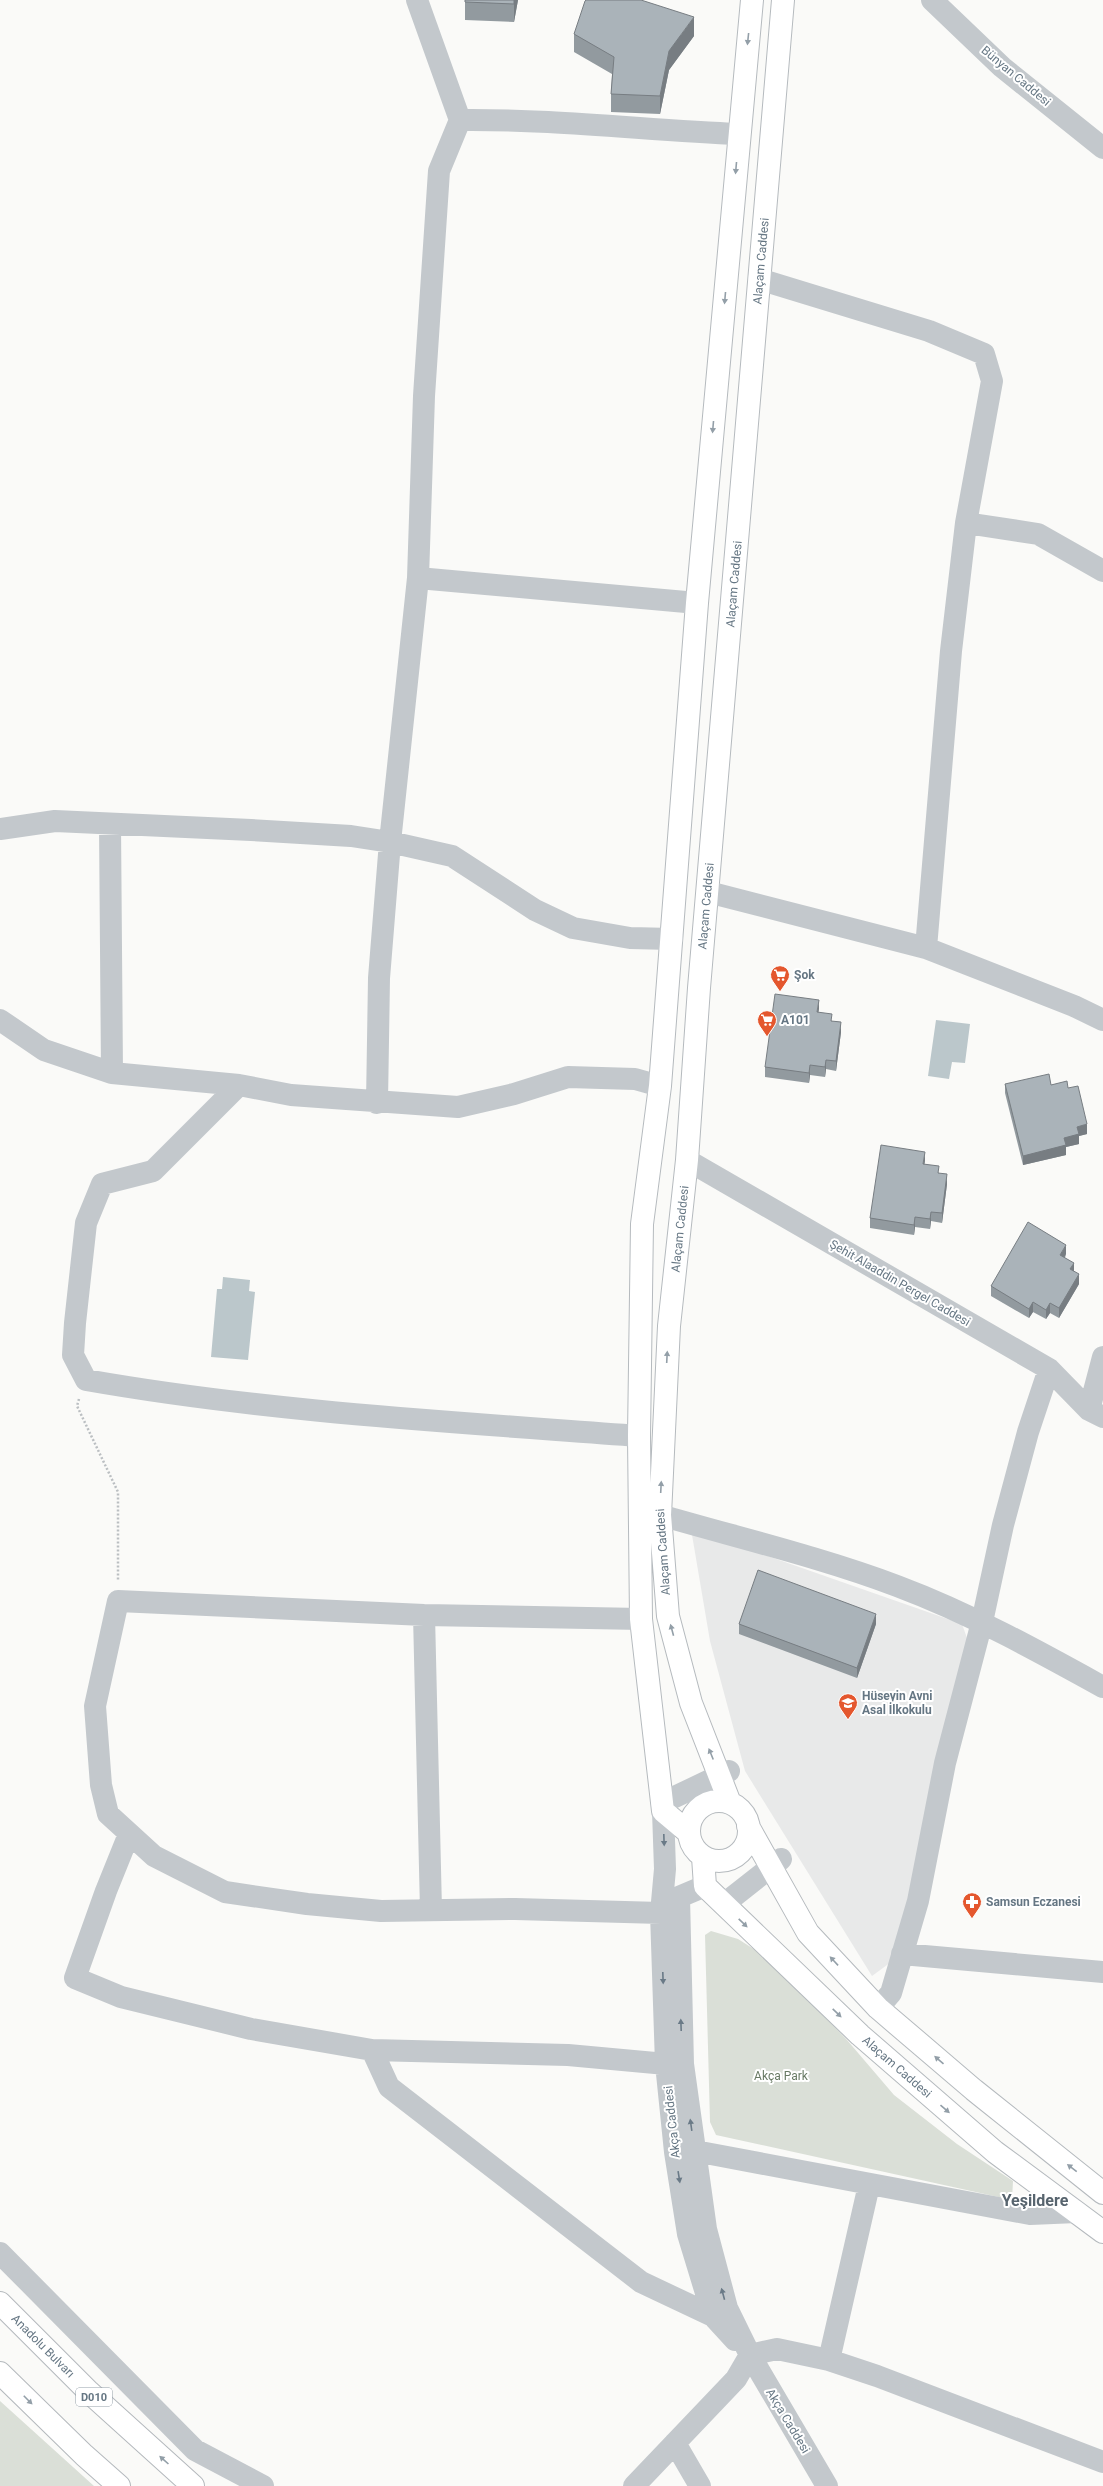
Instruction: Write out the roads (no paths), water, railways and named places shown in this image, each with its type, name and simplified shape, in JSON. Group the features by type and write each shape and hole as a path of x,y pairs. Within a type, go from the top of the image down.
{"main road":[{"name":"Alaçam Caddesi","path":"662,1807 640,1619 639,1436 642,1224 660,1086 697,603 752,0"},
{"name":"Alaçam Caddesi","path":"730,1803 724,1774 691,1703 668,1616 660,1515 669,1326 687,1160 783,0"},
{"path":"703,1857 717,1860 731,1858 745,1845 748,1836 748,1826 745,1816 730,1803 721,1801 702,1806 694,1813 688,1832 690,1842 703,1857 705,1886"},
{"path":"662,1807 688,1832"},
{"path":"748,1826 776,1863 808,1933 878,2008 974,2090 1103,2193"},
{"name":"Alaçam Caddesi","path":"705,1886 866,2040 995,2152 1103,2232"},
{"name":"Anadolu Bulvarı","path":"0,2303 89,2392 193,2486"},
{"path":"0,2373 84,2455 119,2486"}],"street":[{"path":"377,1103 380,978 390,842 418,578 424,396 439,171 460,120 417,0"},
{"name":"Bünyan Caddesi","path":"932,0 1002,67 1103,148"},
{"path":"460,120 522,119 658,130 739,134"},
{"path":"759,279 929,331 984,354 992,381 966,523 951,651 926,948"},
{"path":"966,523 1038,534 1103,571"},
{"path":"418,578 697,603"},
{"path":"0,829 55,822 290,832 351,836 390,842 452,856 535,910 573,928 630,938 672,939"},
{"path":"110,824 112,1072"},
{"path":"708,892 926,948 1074,1006 1103,1020"},
{"path":"0,1020 44,1050 112,1072 239,1085 291,1095 377,1103 458,1107 514,1094 568,1077 635,1079 660,1086"},
{"path":"239,1085 153,1171 102,1184 86,1224 75,1323 73,1355 86,1380 155,1392 405,1418 639,1436"},
{"name":"Şehit Alaaddin Pergel Caddesi","path":"687,1160 1048,1369 1096,1413"},
{"path":"1096,1413 1103,1357"},
{"path":"878,2008 891,1993 918,1900 945,1763 982,1622 1010,1497 1028,1432 1048,1369"},
{"path":"660,1515 780,1549 897,1586 982,1622 1103,1687"},
{"path":"640,1619 424,1615 118,1601 95,1706 101,1785 108,1814 154,1856 225,1892 307,1904 381,1911 515,1909 661,1913"},
{"path":"424,1615 431,1910"},
{"path":"662,1807 724,1774"},
{"name":"Akça Caddesi","path":"662,1807 665,1869 661,1913 673,1948 675,2152 688,2234 713,2316 750,2355"},
{"path":"129,1834 106,1891 75,1978 122,1997 236,2025 372,2050 568,2055 675,2064"},
{"path":"724,1904 776,1863"},
{"path":"673,1948 679,1897 705,1886"},
{"path":"902,1954 1103,1972"},
{"path":"372,2050 388,2087 641,2282 713,2316"},
{"name":"Akça Caddesi","path":"675,2064 695,2151 706,2229 727,2308 750,2355 827,2486"},
{"path":"695,2151 869,2186 1030,2214 1077,2212"},
{"path":"829,2360 869,2186"},
{"path":"0,2253 195,2450 263,2486"},
{"path":"634,2486 736,2380 750,2355 777,2349 829,2360 877,2376 1103,2462"},
{"path":"675,2443 700,2486"}],"place":[{"name":"Şok","path":"780,992"},
{"name":"A101","path":"767,1037"},
{"name":"Hüseyin Avni Asal İlkokulu","path":"848,1720"},
{"name":"Samsun Eczanesi","path":"972,1919"}],"district":[{"name":"Yeşildere","path":"1035,2200"}],"park label":[{"name":"Akça Park","path":"781,2076"}]}
